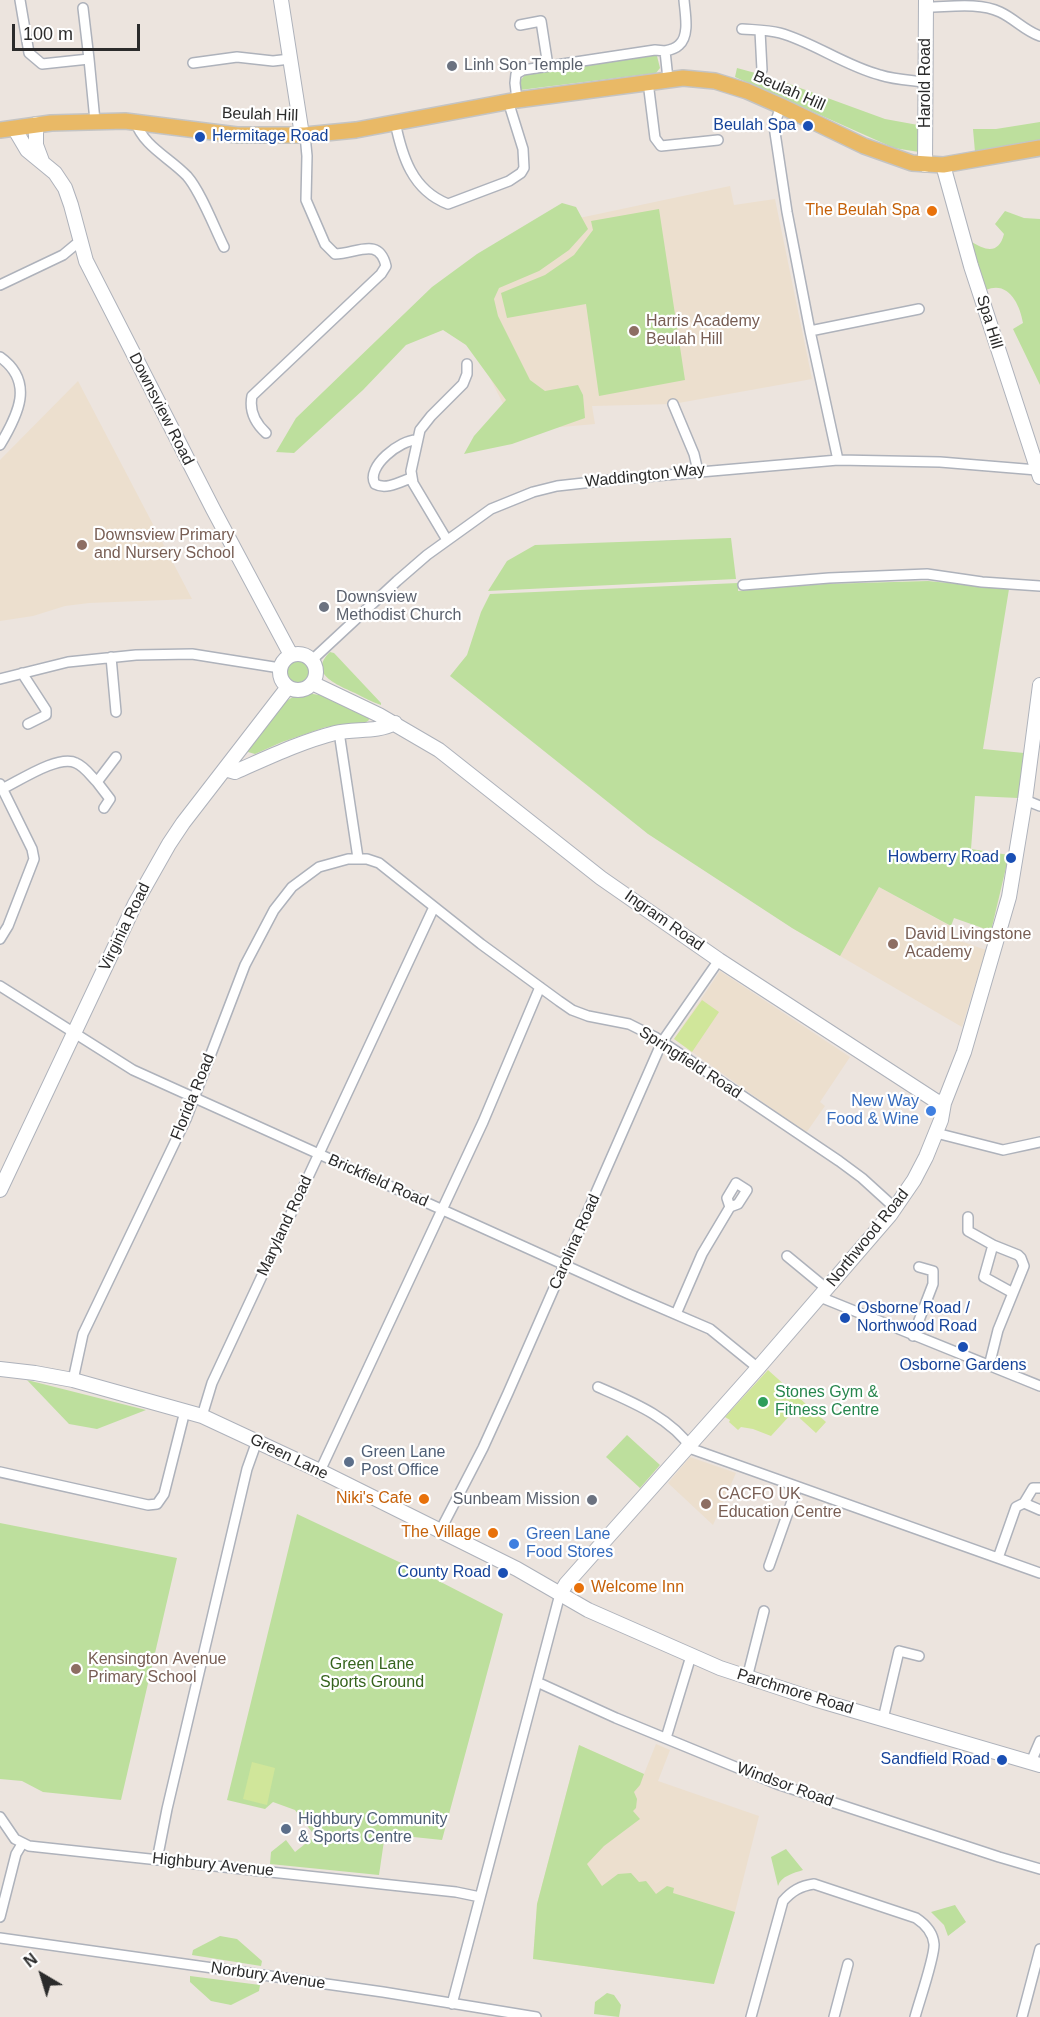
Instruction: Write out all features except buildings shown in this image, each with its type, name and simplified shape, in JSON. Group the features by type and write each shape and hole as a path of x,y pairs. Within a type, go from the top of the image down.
{"main road":[{"name":"Beulah Hill","path":"7,129 36,124 135,121 237,135 304,135 356,130 512,100 668,79 692,78 715,81 747,91 864,146 896,158 925,165 943,165 1040,148"}],"street":[{"path":"20,0 29,53 42,64 88,59"},
{"path":"266,433 259,427 253,416 250,404 252,396 381,274 386,266 384,256 369,247 346,254 335,254 325,244 306,200 307,156 280,0"},
{"path":"395,122 403,154 412,175 423,189 448,204 508,181 524,168 523,149 512,100 516,74 523,70 655,50 666,51 679,46 686,33 684,0"},
{"path":"926,3 985,7 1013,19 1026,30 1040,36"},
{"name":"Harold Road","path":"925,165 926,3"},
{"path":"83,8 95,121"},
{"path":"520,25 541,21 548,66"},
{"path":"742,29 786,35 878,75 926,82"},
{"path":"759,31 762,70"},
{"path":"666,51 668,79"},
{"path":"193,63 237,57 273,61 290,59"},
{"path":"648,82 655,138 659,144 662,146 718,140"},
{"path":"781,106 775,122 787,212 838,460"},
{"path":"135,121 148,143 187,177 224,248"},
{"path":"36,124 36,145 42,161"},
{"name":"Downsview Road","path":"7,129 61,180 69,196 80,244 90,270 291,655"},
{"name":"Spa Hill","path":"943,165 957,219 1038,473"},
{"path":"0,285 63,255 75,245 80,244"},
{"path":"810,331 919,309"},
{"path":"0,357 12,367 21,386 22,394 21,403 0,445"},
{"path":"447,540 411,478 420,430 463,384 467,374 467,364"},
{"path":"673,404 694,454 698,471"},
{"path":"411,478 380,487 375,484 372,477 374,469 393,450 407,441 417,440"},
{"name":"Waddington Way","path":"312,660 397,580 447,540 491,509 533,492 568,484 838,460 940,462 1038,473"},
{"path":"743,585 829,578 927,574 981,582 1040,586"},
{"path":"0,679 68,662 111,657 192,654 280,668"},
{"path":"302,654 312,660 316,670 312,683 300,690 288,687 281,680 280,668 283,661 291,655 302,654"},
{"path":"111,657 116,712"},
{"path":"22,673 46,710 46,715 28,724"},
{"name":"Ingram Road","path":"312,683 394,723 447,756 559,846 719,960 923,1093 944,1103"},
{"name":"Virginia Road","path":"0,1190 151,873 183,823 288,687"},
{"path":"1040,690 1025,800 1040,806"},
{"path":"225,769 235,772 285,749 339,732 384,729 394,723"},
{"path":"339,732 358,858"},
{"path":"97,782 116,757"},
{"path":"0,939 8,926 34,859 32,849 1,786 66,761 79,764 97,782 110,799 104,808"},
{"name":"Northwood Road","path":"560,1594 566,1584 823,1293 895,1208 914,1180 936,1133 944,1103 964,1052 1009,897 1025,800"},
{"name":"Springfield Road","path":"358,858 378,863 540,987 579,1013 629,1024 662,1042 862,1178 895,1208"},
{"name":"Florida Road","path":"73,1380 83,1334 194,1098 245,965 266,926 284,896 299,880 319,867 339,860 358,858"},
{"name":"Maryland Road","path":"202,1416 212,1383 434,907"},
{"name":"Carolina Road","path":"441,1531 483,1448 662,1042 719,960"},
{"name":"Brickfield Road","path":"0,986 133,1070 718,1333 758,1368"},
{"path":"320,1471 506,1072 540,987"},
{"path":"936,1133 1003,1150 1040,1142"},
{"path":"676,1314 702,1254 730,1207"},
{"path":"968,1217 968,1231 993,1245 1018,1255 1024,1266 998,1330 989,1366"},
{"path":"993,1245 984,1277 1013,1293"},
{"path":"788,1256 823,1293 913,1336 1040,1386"},
{"path":"913,1336 933,1284 934,1275 933,1271 919,1267"},
{"name":"Green Lane","path":"0,1369 73,1380 202,1416 441,1531 517,1569 560,1594"},
{"path":"598,1387 646,1409 692,1449 1040,1573"},
{"path":"0,1472 148,1505 157,1504 164,1494 186,1411"},
{"path":"157,1860 247,1469 257,1441"},
{"path":"769,1566 797,1487"},
{"path":"998,1558 1016,1507 1024,1503 1033,1488 1040,1488"},
{"path":"1024,1503 1040,1510"},
{"path":"452,2004 560,1594"},
{"name":"Parchmore Road","path":"560,1594 604,1618 747,1678 1036,1764"},
{"path":"747,1678 764,1611"},
{"path":"883,1719 899,1651 919,1656"},
{"path":"666,1738 691,1656"},
{"name":"Windsor Road","path":"537,1682 777,1784 1040,1869"},
{"path":"1036,1764 1040,1741"},
{"path":"0,1817 15,1839 22,1844 16,1854 0,1917"},
{"name":"Highbury Avenue","path":"22,1844 456,1892 480,1897"},
{"path":"751,2017 783,1901 802,1886 814,1884 916,1918 924,1923 930,1931 935,1947 915,2017"},
{"name":"Norbury Avenue","path":"0,1938 383,1992 536,2017"},
{"path":"1022,2017 1040,1949"},
{"path":"834,2017 848,1964"}],"shaded area":[{"name":"Harris Academy Beulah Hill","path":"730,186 734,205 775,199 812,379 673,404 592,406 595,424 517,431 442,284 551,224"},
{"name":"Downsview Primary and Nursery School","path":"78,381 192,599 89,603 65,606 33,616 0,621 0,460"},
{"name":"David Livingstone Academy","path":"826,858 952,927 949,937 986,950 962,1027 792,928"},
{"path":"720,971 850,1057 820,1102 825,1106 806,1133 674,1039"},
{"name":"CACFO UK Education Centre","path":"690,1457 736,1473 713,1525 668,1483"},
{"path":"656,1744 670,1750 658,1781 759,1816 714,1984 533,1959 537,1904 579,1745 644,1774"}],"green space":[{"path":"651,55 657,56 660,68 656,73 520,90 519,82 526,74"},
{"path":"737,68 770,77 885,119 918,125 919,152 894,148 735,77"},
{"path":"1040,122 1040,140 975,152 973,129 996,129"},
{"path":"562,203 576,207 588,229 569,250 539,271 499,288 494,299 498,316 530,380 545,391 578,385 583,395 585,418 512,444 464,454 474,436 506,400 466,345 443,330 406,345 363,390 294,453 276,452 296,418 432,287 477,254"},
{"path":"659,209 685,380 599,396 586,304 507,318 501,293 545,275 574,255 593,230 591,221"},
{"path":"1005,211 1024,218 1040,219 1040,385 1013,329 1023,323 1019,308 1007,291 1001,288 986,290 973,250 972,242 987,249 999,245 1004,234 995,224"},
{"path":"731,538 736,579 488,591 507,561 535,545"},
{"path":"928,581 1009,589 983,749 1024,753 1018,798 975,796 971,849 1009,855 991,931 954,918 951,926 879,887 840,956 792,928 648,834 450,676 467,655 481,612 490,594 738,583 738,591 825,584"},
{"path":"330,652 334,653 381,705 341,686 323,673 324,660"},
{"path":"299,658 309,662 313,672 309,682 299,686 289,682 285,672 289,662"},
{"path":"307,693 325,696 368,716 369,720 365,723 326,727 255,754 248,752 248,747 286,701"},
{"path":"702,1000 719,1012 692,1052 674,1039"},
{"path":"768,1370 826,1422 816,1433 793,1412 771,1436 753,1429 741,1427 738,1430 725,1417"},
{"path":"27,1380 146,1410 97,1429 69,1424"},
{"path":"627,1435 660,1465 640,1488 606,1457"},
{"name":"Green Lane Sports Ground","path":"297,1514 431,1577 503,1614 442,1840 385,1834 379,1875 270,1864 271,1852 286,1840 295,1852 315,1836 295,1810 273,1802 265,1809 227,1800"},
{"name":"Kensington Avenue Primary School","path":"0,1523 177,1558 121,1800 43,1792 22,1781 0,1779"},
{"path":"579,1745 644,1774 640,1785 634,1792 637,1799 636,1808 633,1811 640,1819 604,1846 587,1864 602,1886 618,1874 631,1873 639,1882 646,1881 656,1894 667,1886 674,1888 673,1893 735,1912 714,1984 533,1959 537,1904"},
{"path":"252,1762 275,1768 267,1805 243,1799"},
{"path":"786,1849 803,1870 785,1877 778,1886 771,1857"},
{"path":"955,1905 966,1922 948,1936 944,1925 931,1912"},
{"path":"220,1936 237,1939 262,1961 261,1966 192,1955 193,1950"},
{"path":"190,1976 260,1985 259,1991 231,2005 211,2001 190,1982"},
{"path":"607,1993 614,1995 621,2005 619,2017 594,2014 595,2002"}],"place":[{"name":"Linh Son Temple","path":"452,66"},
{"name":"Beulah Spa","path":"808,126"},
{"name":"Hermitage Road","path":"200,137"},
{"name":"The Beulah Spa","path":"932,211"},
{"name":"Harris Academy Beulah Hill","path":"634,331"},
{"name":"Downsview Primary and Nursery School","path":"82,545"},
{"name":"Downsview Methodist Church","path":"324,607"},
{"name":"Howberry Road","path":"1011,858"},
{"name":"David Livingstone Academy","path":"893,944"},
{"name":"New Way Food & Wine","path":"931,1111"},
{"name":"Osborne Road / Northwood Road","path":"845,1318"},
{"name":"Osborne Gardens","path":"963,1347"},
{"name":"Stones Gym & Fitness Centre","path":"763,1402"},
{"name":"Green Lane Post Office","path":"349,1462"},
{"name":"Niki's Cafe","path":"424,1499"},
{"name":"Sunbeam Mission","path":"592,1500"},
{"name":"CACFO UK Education Centre","path":"706,1504"},
{"name":"The Village","path":"493,1533"},
{"name":"Green Lane Food Stores","path":"514,1544"},
{"name":"County Road","path":"503,1573"},
{"name":"Welcome Inn","path":"579,1588"},
{"name":"Kensington Avenue Primary School","path":"76,1669"},
{"name":"Sandfield Road","path":"1002,1760"},
{"name":"Highbury Community & Sports Centre","path":"286,1829"}]}
